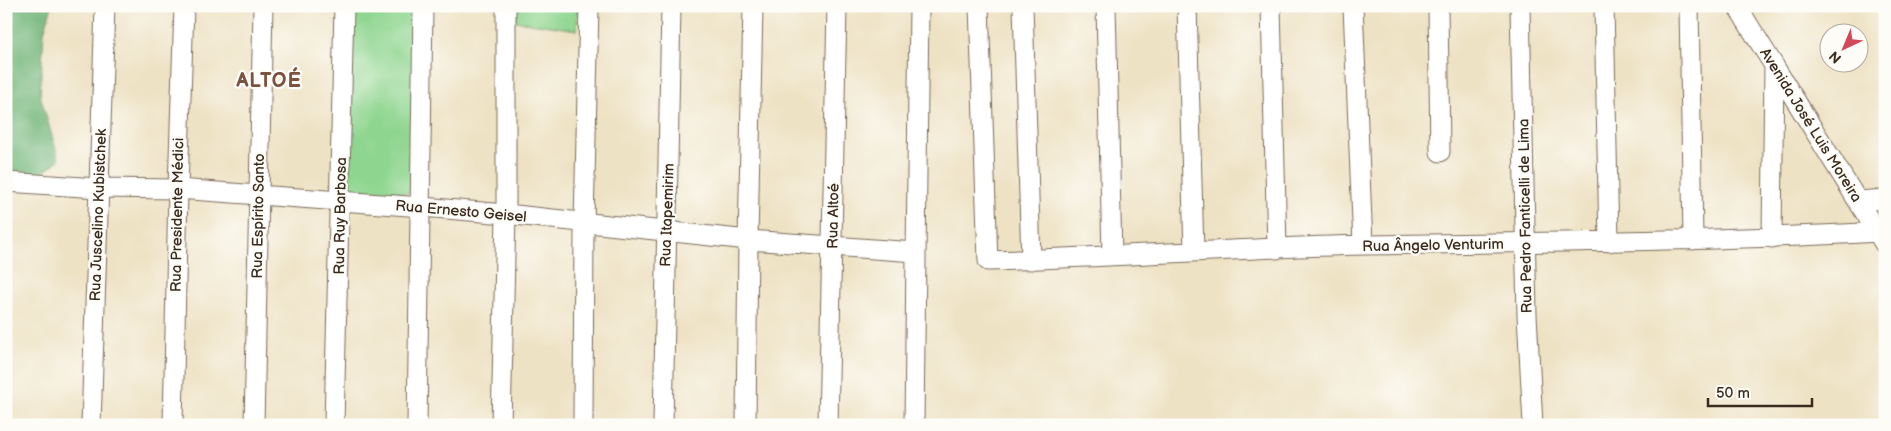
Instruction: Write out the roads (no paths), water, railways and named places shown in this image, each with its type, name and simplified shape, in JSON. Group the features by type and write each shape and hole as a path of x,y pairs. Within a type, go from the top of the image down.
{"street":[{"name":"Rua Juscelino Kubistchek","path":"91,425 105,6"},
{"name":"Rua Presidente Médici","path":"173,425 184,6"},
{"name":"Rua Espírito Santo","path":"254,425 263,6"},
{"name":"Rua Ruy Barbosa","path":"334,425 344,6"},
{"path":"417,425 424,6"},
{"path":"501,425 506,214 506,6"},
{"path":"583,425 584,223 589,6"},
{"name":"Rua Itapemirim","path":"663,425 671,6"},
{"path":"746,425 753,6"},
{"name":"Rua Altoé","path":"828,425 837,6"},
{"path":"914,425 919,6"},
{"name":"Rua Ângelo Venturim","path":"979,6 988,261 1363,245 1525,244 1772,238 1881,239"},
{"path":"1023,6 1031,260"},
{"path":"1106,6 1112,256"},
{"path":"1187,6 1194,252"},
{"path":"1271,6 1277,249"},
{"path":"1353,6 1363,245"},
{"path":"1438,6 1440,152"},
{"name":"Rua Pedro Fanticelli de Lima","path":"1520,6 1525,244 1533,425"},
{"path":"1604,6 1609,242"},
{"path":"1689,6 1693,240"},
{"name":"Avenida José Luis Moreira","path":"1737,6 1881,239"},
{"path":"1772,238 1774,65"},
{"name":"Rua Ernesto Geisel","path":"6,182 98,188 178,189 422,207 748,240 915,252"},
{"path":"1859,201 1885,199"}],"district":[{"name":"ALTOÉ","path":"269,80"}]}
